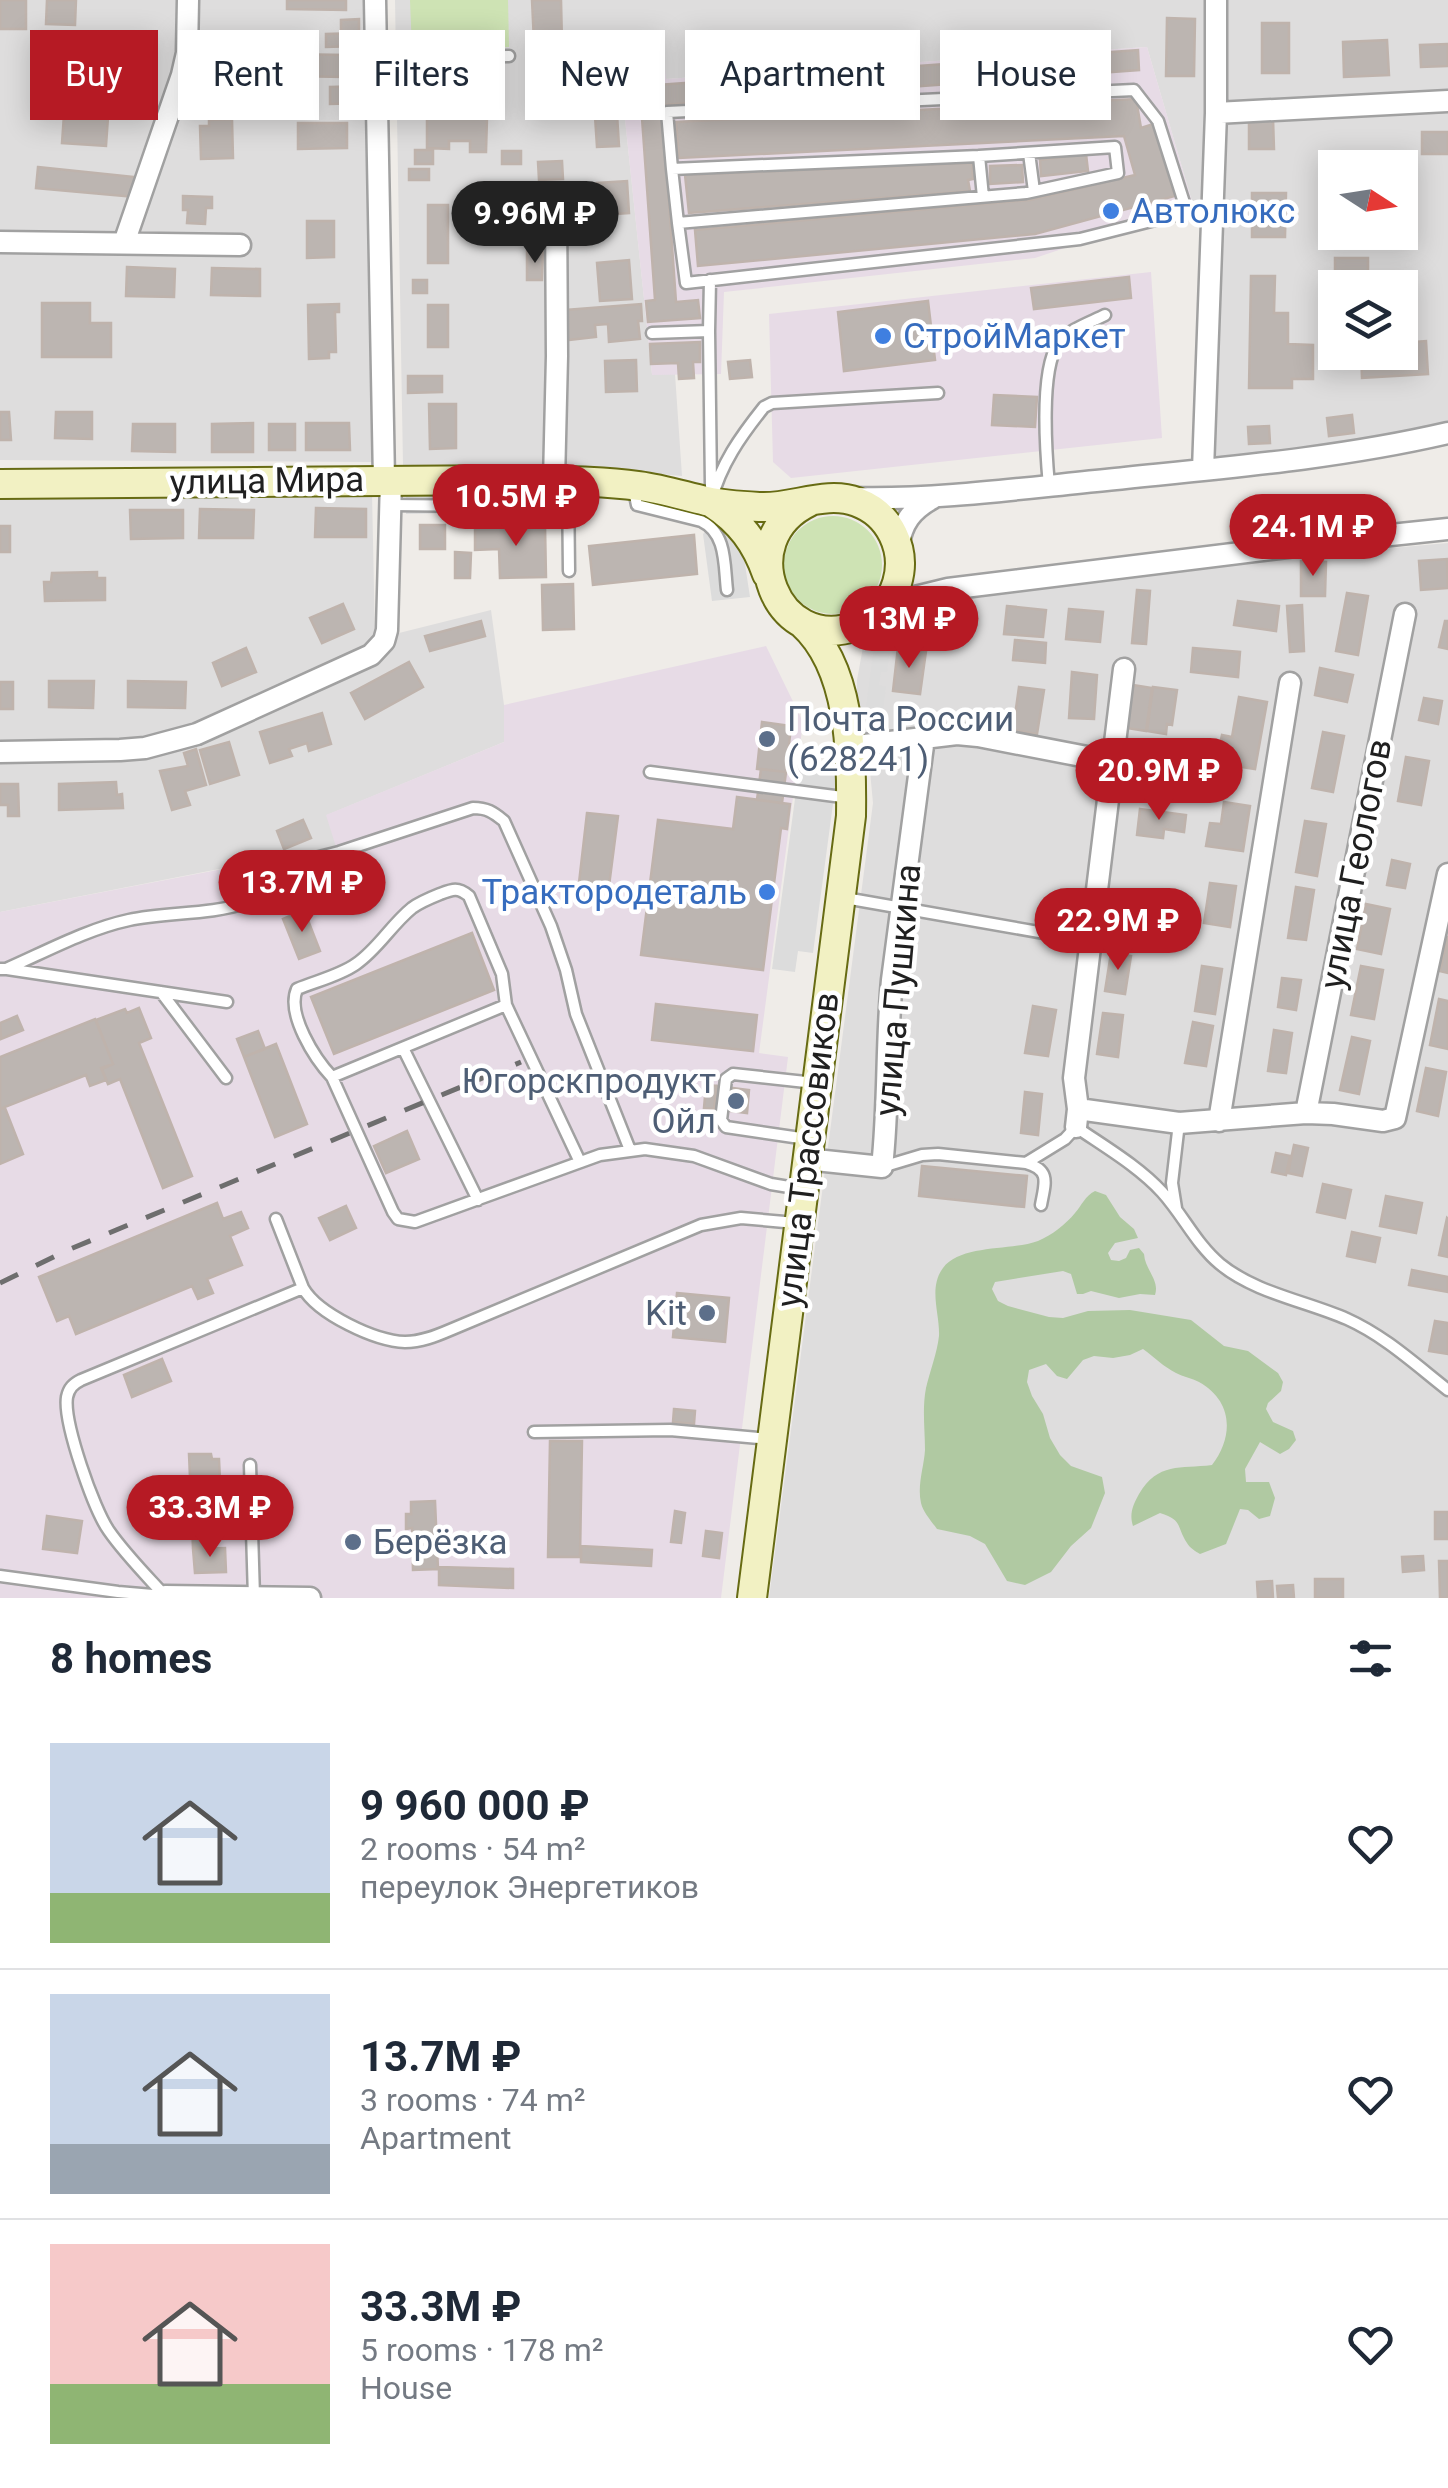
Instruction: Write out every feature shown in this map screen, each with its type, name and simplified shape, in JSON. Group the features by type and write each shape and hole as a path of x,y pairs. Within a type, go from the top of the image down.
{"main road":[{"name":"улица Мира","path":"0,484 563,490 632,485 711,502 772,507 809,502"},
{"path":"771,585 768,558 774,536 786,518 809,502 844,498 865,505 892,532 899,552 894,592 850,644 843,702"},
{"path":"711,502 746,532 782,606 824,648 843,702"},
{"path":"796,618 830,630 851,628 872,618"},
{"name":"улица Трассовиков","path":"752,1598 841,897 851,798 843,702"}],"street":[{"path":"124,244 182,75 187,52 188,0"},
{"path":"375,0 376,30"},
{"path":"1203,470 1216,113 1216,0"},
{"path":"1216,113 1448,101"},
{"path":"0,752 120,750 168,743 371,656 384,641 389,488 378,120"},
{"path":"556,203 563,490"},
{"path":"0,242 240,245"},
{"path":"844,498 934,497 1203,470 1342,454 1448,433"},
{"path":"934,497 906,519 899,552 915,578 948,589"},
{"path":"872,618 896,603 948,589 1448,529"},
{"name":"улица Геологов","path":"1306,1113 1405,614"},
{"path":"1124,670 1074,1078 1077,1118 1179,1123 1306,1113 1383,1121 1395,1118 1448,874"},
{"path":"1219,1120 1290,683"},
{"path":"848,747 956,734 1205,776"},
{"name":"улица Пушкина","path":"808,1150 882,1167 887,1124 889,1012 924,738"},
{"path":"166,1596 310,1598"}],"lane":[{"path":"505,56 509,56"},
{"path":"1187,212 1158,121 1134,90 667,112 686,283 1080,239 1187,212 1212,212"},
{"path":"672,169 1115,147 1118,173 1034,192 678,223"},
{"path":"1030,153 1034,192"},
{"path":"979,156 983,196"},
{"path":"710,280 711,502"},
{"path":"1049,486 1046,451 1052,354 1068,333 1105,315"},
{"path":"652,333 708,331"},
{"path":"711,502 729,455 764,406 938,393"},
{"path":"632,485 637,505 711,526 720,540 728,590"},
{"path":"563,490 569,571"},
{"path":"650,772 851,798"},
{"path":"3,969 122,922 249,902 292,864 462,811 485,808 504,821 551,926 576,1014 630,1150"},
{"path":"580,1162 506,1006 502,974 469,896 456,889 421,902 360,962 297,989 294,994 295,1011 317,1060 332,1078 398,1218 415,1222 600,1155 630,1150 667,1150 694,1156 772,1184 802,1189"},
{"path":"841,897 1090,941"},
{"path":"3,969 227,1002"},
{"path":"161,992 226,1078"},
{"path":"332,1078 506,1006"},
{"path":"404,1048 478,1200"},
{"path":"808,1150 726,1127 721,1120 726,1079 733,1074 816,1084"},
{"path":"1026,1163 1066,1139 1077,1118 1161,1190 1220,1264 1245,1280 1374,1332 1448,1390"},
{"path":"1176,1209 1172,1183 1179,1123"},
{"path":"882,1167 938,1154 1026,1163 1038,1166 1044,1173 1041,1205"},
{"path":"276,1219 303,1288 319,1307 359,1329 394,1341 416,1341 450,1330 701,1224 740,1218 798,1224"},
{"path":"166,1596 126,1554 96,1508 74,1442 67,1404 69,1392 74,1383 303,1288"},
{"path":"534,1432 670,1430 771,1439"},
{"path":"250,1466 254,1597"},
{"path":"0,1576 106,1594 166,1596"}],"shaded area":[{"path":"0,0 365,0 365,30 339,30 339,120 367,120 372,462 0,460"},
{"path":"395,0 1448,0 1448,425 1369,441 1214,457 1220,207 1193,205 1147,47 1111,49 1111,30 940,30 940,61 920,62 920,30 685,30 685,78 665,79 665,30 525,30 525,120 625,120 652,374 675,374 682,476 564,465 403,465 397,120 505,120 505,30 396,30"},
{"path":"1147,47 1193,205 1035,258 724,292 721,374 652,375 625,120 665,120 665,69 666,79 685,78 685,120 920,120 920,62 940,61 940,120 1111,120 1111,49"},
{"path":"1151,272 1162,438 791,478 773,462 769,314"},
{"path":"372,493 375,639 491,610 504,705 504,742 327,815 337,846 0,912 0,496"},
{"path":"406,495 549,497 549,521 470,523 469,513 406,514"},
{"path":"713,524 735,542 744,558 750,597 712,601 703,534"},
{"path":"1448,543 1448,1598 769,1598 873,803 857,705 863,647 887,620 906,608 929,602"},
{"path":"876,632 892,635 887,672 881,672 879,685 886,687 883,709 866,707"},
{"path":"766,646 803,722 759,1053 788,1057 721,1598 0,1598 0,912 336,847 326,815 504,742 504,705"},
{"path":"799,769 837,774 813,953 798,951 795,972 772,969"}],"green space":[{"path":"410,0 508,0 509,47 505,47 505,30 411,30"},
{"path":"833,516 852,520 868,530 878,546 882,565 878,584 868,600 852,610 833,614 814,610 798,600 788,584 784,565 788,546 798,530 814,520"},
{"path":"1095,1191 1106,1195 1138,1238 1115,1243 1108,1253 1111,1260 1126,1258 1130,1250 1139,1248 1154,1280 1155,1295 1119,1298 1091,1291 1077,1294 1071,1274 1063,1271 995,1282 992,1289 998,1301 1049,1317 1130,1310 1191,1320 1224,1346 1248,1351 1278,1373 1283,1382 1281,1391 1266,1409 1273,1422 1293,1431 1296,1440 1280,1454 1260,1442 1245,1469 1246,1482 1269,1482 1275,1498 1270,1516 1259,1519 1240,1509 1226,1544 1200,1554 1188,1545 1172,1518 1160,1513 1133,1526 1132,1514 1139,1494 1154,1477 1171,1469 1212,1465 1219,1454 1227,1431 1226,1420 1224,1409 1210,1390 1172,1371 1143,1349 1130,1355 1083,1360 1067,1379 1057,1376 1046,1364 1029,1370 1027,1382 1032,1396 1060,1455 1071,1466 1102,1477 1105,1493 1091,1528 1051,1572 1025,1585 1007,1581 985,1544 970,1536 937,1529 921,1503 925,1396 939,1336 936,1284 943,1268 962,1255 1027,1244 1048,1236 1067,1222"}],"building":[{"path":"0,0 26,0 26,29 0,29"},
{"path":"47,0 76,0 75,25 46,24"},
{"path":"287,0 346,0 346,10 287,9"},
{"path":"532,0 561,0 562,30 533,30"},
{"path":"1167,18 1195,19 1194,76 1166,76"},
{"path":"359,19 359,30 341,30 341,20"},
{"path":"1262,23 1289,23 1289,73 1262,73"},
{"path":"326,34 339,34 339,47 326,47"},
{"path":"1387,40 1389,75 1344,77 1343,42"},
{"path":"1448,44 1448,66 1421,67 1420,45"},
{"path":"1138,50 1139,70 1111,72 1111,52"},
{"path":"319,55 339,55 339,77 319,77"},
{"path":"940,64 940,85 920,86 920,66"},
{"path":"685,83 685,103 665,105 665,84"},
{"path":"330,87 339,87 339,104 330,104"},
{"path":"1136,99 1141,128 1153,124 1175,196 1035,234 698,266 695,230 1030,200 1135,175 1124,136 679,158 676,122 920,120 920,110 940,109 940,120 1111,120 1111,100"},
{"path":"1273,118 1274,149 1249,149 1249,119"},
{"path":"64,120 108,120 106,146 62,143"},
{"path":"209,120 232,120 233,158 201,159 200,126 209,126"},
{"path":"427,120 487,120 486,152 470,152 470,141 449,141 449,149 427,148"},
{"path":"595,120 617,120 619,146 597,147"},
{"path":"642,120 663,120 676,302 698,300 700,318 648,322 646,301 655,300"},
{"path":"298,123 347,123 347,148 298,149"},
{"path":"1422,132 1448,132 1448,154 1422,154"},
{"path":"415,150 433,150 433,164 415,164"},
{"path":"502,151 521,151 521,164 502,164"},
{"path":"1086,154 1088,171 1041,176 1040,160"},
{"path":"562,161 563,179 539,180 538,162"},
{"path":"972,163 970,191 689,213 685,175"},
{"path":"1022,165 1023,182 990,184 990,166"},
{"path":"38,167 135,177 134,197 36,188"},
{"path":"409,169 429,169 429,180 409,180"},
{"path":"627,181 629,213 599,215 597,183"},
{"path":"1252,193 1286,193 1285,237 1252,237"},
{"path":"183,196 212,197 212,208 206,208 205,224 187,223"},
{"path":"428,205 448,205 448,263 428,263"},
{"path":"307,221 334,221 334,257 307,258"},
{"path":"527,251 543,252 542,280 527,280"},
{"path":"1335,258 1368,258 1368,270 1335,270"},
{"path":"629,260 632,299 600,301 597,263"},
{"path":"127,267 175,269 174,297 126,296"},
{"path":"212,268 260,269 260,296 211,295"},
{"path":"1251,276 1275,276 1274,313 1288,313 1288,344 1313,345 1313,379 1292,379 1292,388 1249,388"},
{"path":"1129,277 1131,298 1034,309 1031,288"},
{"path":"413,280 427,280 427,293 413,293"},
{"path":"928,301 935,360 844,371 838,312"},
{"path":"42,303 90,303 90,323 111,323 111,357 42,357"},
{"path":"339,304 339,312 335,312 336,352 329,352 329,358 309,359 308,305"},
{"path":"641,304 640,339 609,342 608,324 595,325 596,337 568,340 566,310"},
{"path":"428,305 448,305 448,347 428,347"},
{"path":"1426,341 1428,374 1362,378 1362,370 1418,370 1418,342"},
{"path":"700,342 700,362 693,362 694,378 679,379 678,363 651,364 650,344"},
{"path":"636,360 637,391 606,392 605,361"},
{"path":"750,360 752,377 730,379 728,362"},
{"path":"408,376 442,376 442,392 408,393"},
{"path":"994,395 1037,397 1035,427 992,425"},
{"path":"429,404 456,404 456,448 430,449"},
{"path":"0,412 9,412 11,440 0,440"},
{"path":"56,412 92,412 92,439 55,438"},
{"path":"1352,415 1354,433 1329,436 1327,418"},
{"path":"253,423 253,452 212,452 212,424"},
{"path":"306,423 349,423 350,450 306,450"},
{"path":"133,424 175,424 175,452 132,451"},
{"path":"269,424 295,424 295,450 269,450"},
{"path":"1269,426 1270,443 1249,444 1248,427"},
{"path":"316,508 366,509 366,537 315,537"},
{"path":"200,509 254,510 253,538 199,538"},
{"path":"130,510 183,510 183,538 131,539"},
{"path":"420,525 445,525 445,549 420,549"},
{"path":"545,525 546,577 500,578 499,549 475,550 475,527"},
{"path":"0,526 10,526 10,552 0,552"},
{"path":"694,535 697,574 593,585 589,546"},
{"path":"455,552 471,553 470,578 455,578"},
{"path":"1447,559 1448,588 1421,590 1419,561"},
{"path":"1301,561 1326,562 1325,596 1301,596"},
{"path":"97,572 97,578 105,578 105,600 45,601 44,582 51,582 52,573"},
{"path":"573,584 574,629 543,630 542,585"},
{"path":"1137,590 1150,591 1146,644 1132,643"},
{"path":"1347,593 1368,596 1358,655 1336,651"},
{"path":"1238,601 1279,606 1276,631 1234,625"},
{"path":"343,604 354,629 322,643 310,618"},
{"path":"1302,605 1304,651 1290,652 1287,606"},
{"path":"1007,606 1046,610 1043,637 1004,634"},
{"path":"1069,609 1103,612 1100,642 1066,639"},
{"path":"481,621 485,636 430,651 425,636"},
{"path":"1448,621 1448,649 1439,647"},
{"path":"1015,640 1046,643 1045,663 1013,660"},
{"path":"898,647 926,651 920,694 893,691"},
{"path":"246,648 256,672 222,686 213,663"},
{"path":"1193,648 1240,652 1238,677 1191,672"},
{"path":"409,662 423,687 365,719 351,693"},
{"path":"1320,668 1353,675 1347,702 1315,695"},
{"path":"1072,672 1097,675 1094,719 1069,718"},
{"path":"49,681 94,681 93,708 49,707"},
{"path":"128,681 186,682 185,708 128,707"},
{"path":"0,682 13,682 13,709 0,709"},
{"path":"1133,685 1152,688 1146,731 1127,728"},
{"path":"1019,687 1044,690 1037,734 1013,730"},
{"path":"1153,687 1177,690 1172,725 1167,724 1166,734 1147,731"},
{"path":"1239,697 1267,702 1255,769 1216,763 1222,735 1232,737"},
{"path":"1424,698 1442,701 1438,724 1419,720"},
{"path":"322,713 331,744 309,751 307,743 289,749 292,756 270,763 260,732"},
{"path":"762,722 791,726 786,772 757,769"},
{"path":"1323,732 1344,736 1333,792 1312,788"},
{"path":"229,742 239,775 210,784 200,750"},
{"path":"196,749 206,785 185,791 190,805 172,810 160,771 188,766 184,753"},
{"path":"1406,757 1429,761 1421,805 1398,801"},
{"path":"761,769 786,772 782,803 757,800"},
{"path":"116,782 123,808 59,810 59,784"},
{"path":"0,784 18,784 19,816 8,816 8,805 0,805"},
{"path":"737,797 790,804 787,829 781,828 763,970 641,955 658,820 733,829"},
{"path":"1224,802 1250,806 1243,851 1206,846 1210,823 1221,824"},
{"path":"1140,809 1186,815 1184,832 1164,829 1163,838 1137,835"},
{"path":"587,813 618,816 609,886 579,883"},
{"path":"303,820 311,838 284,849 277,831"},
{"path":"1305,821 1326,824 1317,876 1296,872"},
{"path":"1392,860 1410,864 1405,888 1387,885"},
{"path":"1210,883 1236,886 1230,927 1204,923"},
{"path":"1296,887 1314,890 1306,940 1288,938"},
{"path":"1366,904 1390,909 1381,954 1357,949"},
{"path":"304,910 320,951 299,959 283,919"},
{"path":"472,933 494,990 334,1054 311,997"},
{"path":"1448,936 1448,973 1440,971"},
{"path":"1111,953 1131,956 1125,994 1105,991"},
{"path":"1202,966 1222,969 1215,1014 1195,1011"},
{"path":"1361,966 1383,970 1374,1019 1351,1015"},
{"path":"1282,978 1301,980 1296,1010 1278,1007"},
{"path":"1439,999 1448,1001 1448,1049 1430,1045"},
{"path":"656,1004 757,1015 753,1051 652,1040"},
{"path":"1033,1006 1056,1010 1048,1056 1025,1053"},
{"path":"139,1008 151,1038 139,1043 192,1176 163,1188 120,1079 108,1084 102,1069 113,1064 96,1020"},
{"path":"1103,1013 1123,1015 1118,1057 1097,1054"},
{"path":"17,1016 23,1030 1,1039 0,1023"},
{"path":"95,1019 113,1064 101,1068 106,1080 90,1086 86,1075 0,1109 0,1057"},
{"path":"1193,1022 1213,1026 1206,1066 1185,1063"},
{"path":"1274,1030 1292,1033 1286,1073 1268,1071"},
{"path":"258,1031 265,1049 244,1057 237,1039"},
{"path":"1352,1037 1370,1041 1359,1094 1340,1090"},
{"path":"276,1044 307,1124 275,1137 244,1057"},
{"path":"1426,1068 1446,1072 1438,1116 1417,1111"},
{"path":"706,1085 717,1086 714,1109 704,1108"},
{"path":"717,1086 749,1090 747,1113 714,1109"},
{"path":"1025,1092 1042,1094 1038,1135 1021,1133"},
{"path":"5,1108 23,1154 0,1164 0,1109"},
{"path":"407,1131 419,1159 386,1173 374,1146"},
{"path":"1294,1145 1308,1148 1302,1176 1288,1173"},
{"path":"1276,1153 1290,1156 1286,1175 1272,1172"},
{"path":"922,1166 1027,1176 1024,1207 919,1196"},
{"path":"1323,1184 1351,1190 1345,1218 1317,1212"},
{"path":"1386,1196 1422,1203 1416,1233 1380,1226"},
{"path":"217,1203 223,1219 241,1212 248,1228 230,1236 242,1265 207,1279 213,1293 198,1299 192,1286 76,1334 69,1316 57,1321 39,1277"},
{"path":"346,1206 356,1228 330,1240 319,1218"},
{"path":"1448,1219 1448,1257 1439,1255"},
{"path":"1352,1232 1380,1238 1375,1262 1347,1256"},
{"path":"1412,1270 1448,1277 1448,1292 1409,1285"},
{"path":"677,1293 729,1298 725,1342 673,1337"},
{"path":"1435,1321 1448,1323 1448,1354 1429,1351"},
{"path":"162,1359 171,1381 132,1397 124,1375"},
{"path":"674,1409 695,1411 694,1424 673,1422"},
{"path":"550,1441 582,1441 580,1557 548,1557"},
{"path":"189,1454 211,1454 212,1459 219,1459 222,1525 214,1525 215,1548 193,1548"},
{"path":"435,1501 438,1569 413,1570 412,1528 406,1529 406,1514 411,1514 411,1502"},
{"path":"675,1511 685,1513 681,1543 671,1542"},
{"path":"1435,1512 1448,1512 1448,1539 1435,1539"},
{"path":"47,1516 82,1521 77,1553 43,1549"},
{"path":"706,1531 722,1533 719,1558 703,1556"},
{"path":"581,1546 652,1550 651,1566 581,1562"},
{"path":"225,1548 226,1572 195,1573 193,1549"},
{"path":"1423,1556 1424,1570 1403,1572 1402,1557"},
{"path":"1439,1561 1448,1561 1448,1598 1440,1598"},
{"path":"439,1567 513,1569 513,1588 439,1585"},
{"path":"1315,1579 1343,1579 1343,1598 1315,1598"},
{"path":"1272,1581 1273,1598 1258,1598 1257,1582"},
{"path":"1293,1585 1294,1598 1278,1598 1277,1586"}],"railway":[{"path":"0,1283 68,1250 521,1062"}],"place":[{"name":"Автолюкс","path":"1111,211"},
{"name":"СтройМаркет","path":"883,336"},
{"name":"Почта России (628241)","path":"767,739"},
{"name":"Трактородеталь","path":"767,892"},
{"name":"Югорскпродукт Ойл","path":"736,1101"},
{"name":"Kit","path":"707,1313"},
{"name":"Берёзка","path":"353,1542"}]}
